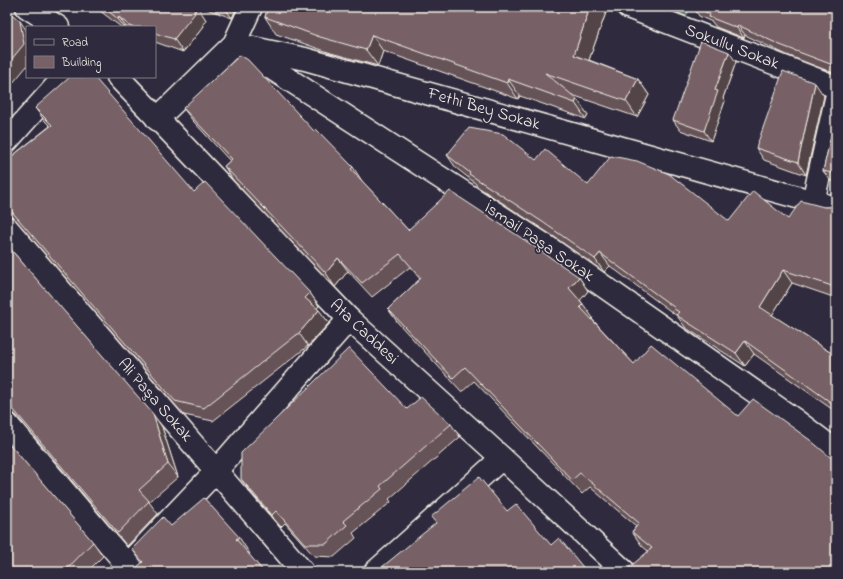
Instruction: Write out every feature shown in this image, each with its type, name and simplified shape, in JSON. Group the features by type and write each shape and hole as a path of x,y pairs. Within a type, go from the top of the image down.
{"street":[{"path":"27,7 56,26"},
{"path":"157,119 234,44 251,7"},
{"name":"Sokullu Sokak","path":"628,7 836,87"},
{"name":"Fethi Bey Sokak","path":"234,44 305,59 836,208"},
{"name":"İsmail Paşa Sokak","path":"234,44 546,246 795,420 836,451"},
{"path":"7,141 63,78"},
{"name":"Ata Caddesi","path":"119,78 349,319 625,572"},
{"path":"813,202 836,99"},
{"name":"Ali Paşa Sokak","path":"7,228 303,572"},
{"path":"7,424 127,570 349,319"},
{"path":"375,572 502,458"}],"green space":[{"path":"663,7 691,7 686,16"}],"building":[{"path":"103,7 198,7 174,39 156,33 156,26 130,26 119,17 118,19"},
{"path":"268,7 590,7 574,55 638,79 626,101 545,73 577,99 575,103 508,79 507,83 372,35 366,50 320,37 265,17"},
{"path":"695,7 836,7 836,67 780,45 738,25 737,28 709,17 710,14"},
{"path":"7,10 20,21 24,44 7,65"},
{"path":"701,41 729,52 715,90 718,91 704,131 673,120"},
{"path":"240,55 248,60 314,131 316,129 353,167 351,169 408,230 450,191 579,277 569,288 583,304 580,307 634,364 651,344 738,416 753,399 810,440 836,462 836,572 624,572 652,548 632,532 639,523 580,473 572,480 465,367 453,378 388,309 421,278 400,254 362,283 338,258 326,273 224,166 232,159 183,108"},
{"path":"783,71 815,83 798,162 756,148"},
{"path":"69,78 95,78 194,192 205,182 310,293 305,298 319,310 299,333 204,408 175,401 7,206 7,160 52,125 35,108"},
{"path":"836,115 836,174 823,171"},
{"path":"469,128 503,134 536,160 545,149 588,185 611,156 637,161 669,174 729,221 753,191 788,219 801,201 824,207 830,207 836,203 836,290 829,285 783,270 760,307 836,356 836,406 745,341 736,353 676,315 679,312 674,309 675,308 600,253 595,259 544,223 469,174 470,173 447,155"},
{"path":"7,245 153,414 168,464 139,490 149,501 118,533 7,402"},
{"path":"349,348 407,409 421,397 451,424 380,486 382,489 343,521 347,525 326,544 305,544 276,511 272,515 241,479 241,453"},
{"path":"7,441 93,542 64,572 7,572"},
{"path":"479,477 507,511 516,504 551,545 559,538 587,572 376,572 436,523 431,517"},
{"path":"204,498 239,537 236,539 264,572 131,572 143,562 132,549 163,517 171,526"}]}
